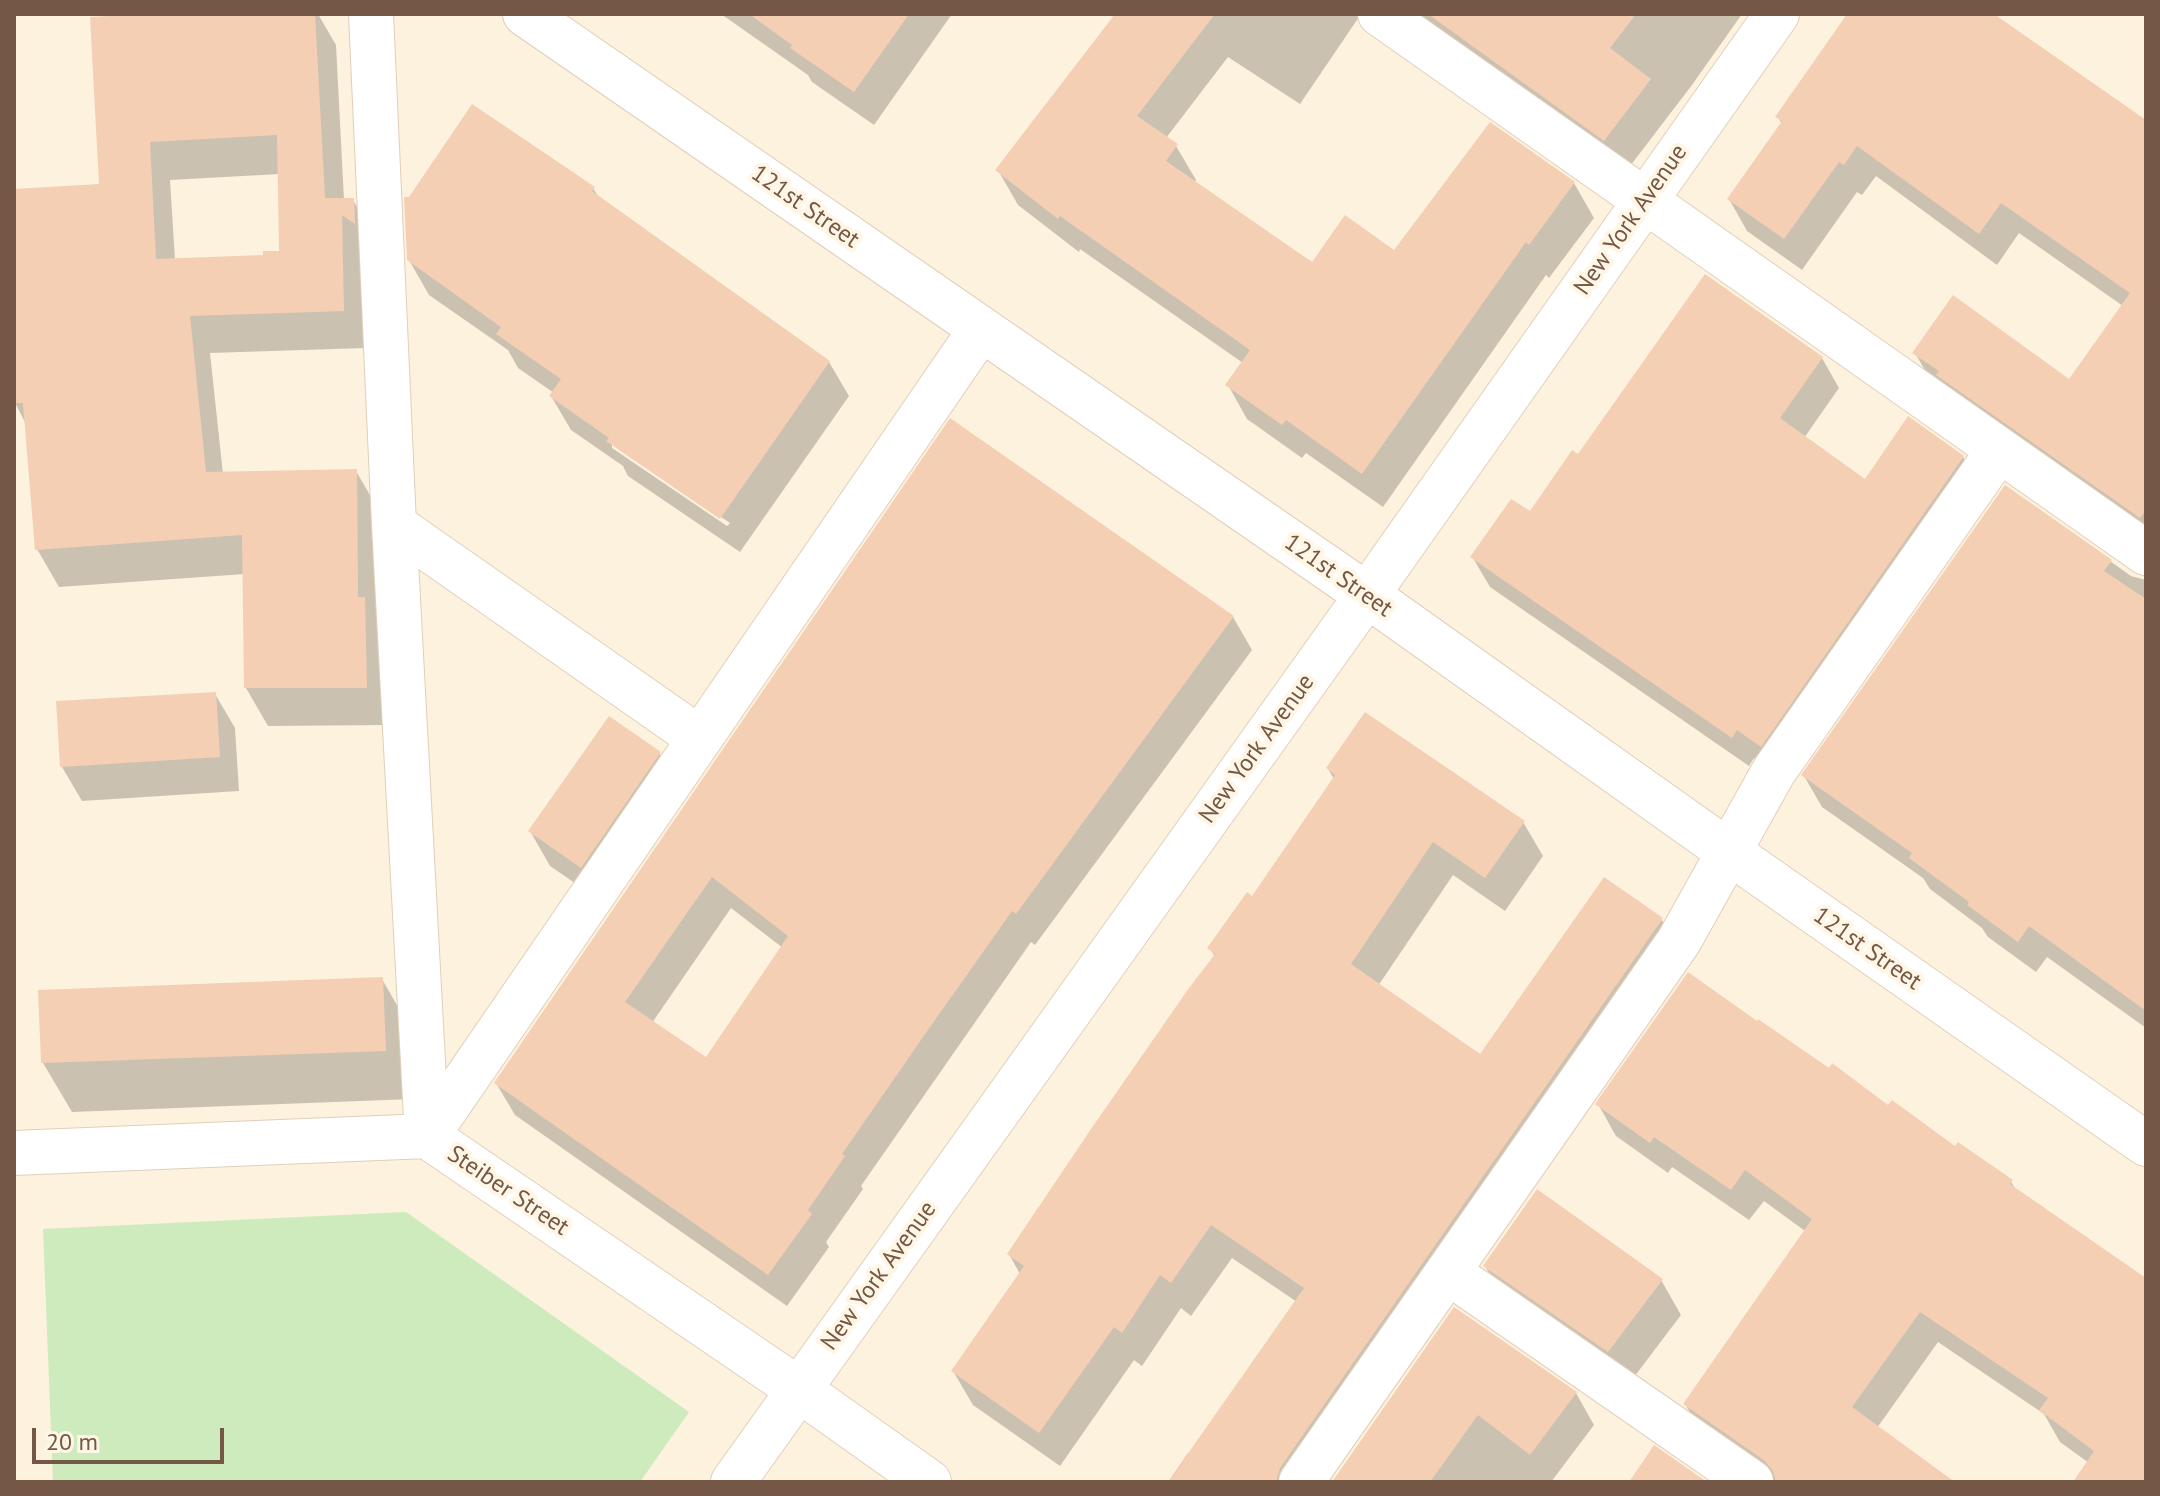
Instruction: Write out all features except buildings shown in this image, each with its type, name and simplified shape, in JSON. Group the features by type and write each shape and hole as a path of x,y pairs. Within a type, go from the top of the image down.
{"street":[{"path":"371,14 394,525 427,1136"},
{"name":"121st Street","path":"525,14 1367,595 2146,1144"},
{"path":"1380,14 2146,553"},
{"name":"New York Avenue","path":"733,1482 1367,595 1777,14"},
{"path":"427,1136 981,329"},
{"path":"1301,1482 1679,941 1774,771 1999,450"},
{"path":"394,525 699,738"},
{"name":"Steiber Street","path":"14,1153 427,1136 929,1482"},
{"path":"1448,1272 1751,1482"}],"green space":[{"path":"406,1212 689,1412 640,1482 53,1482 43,1229"}]}
